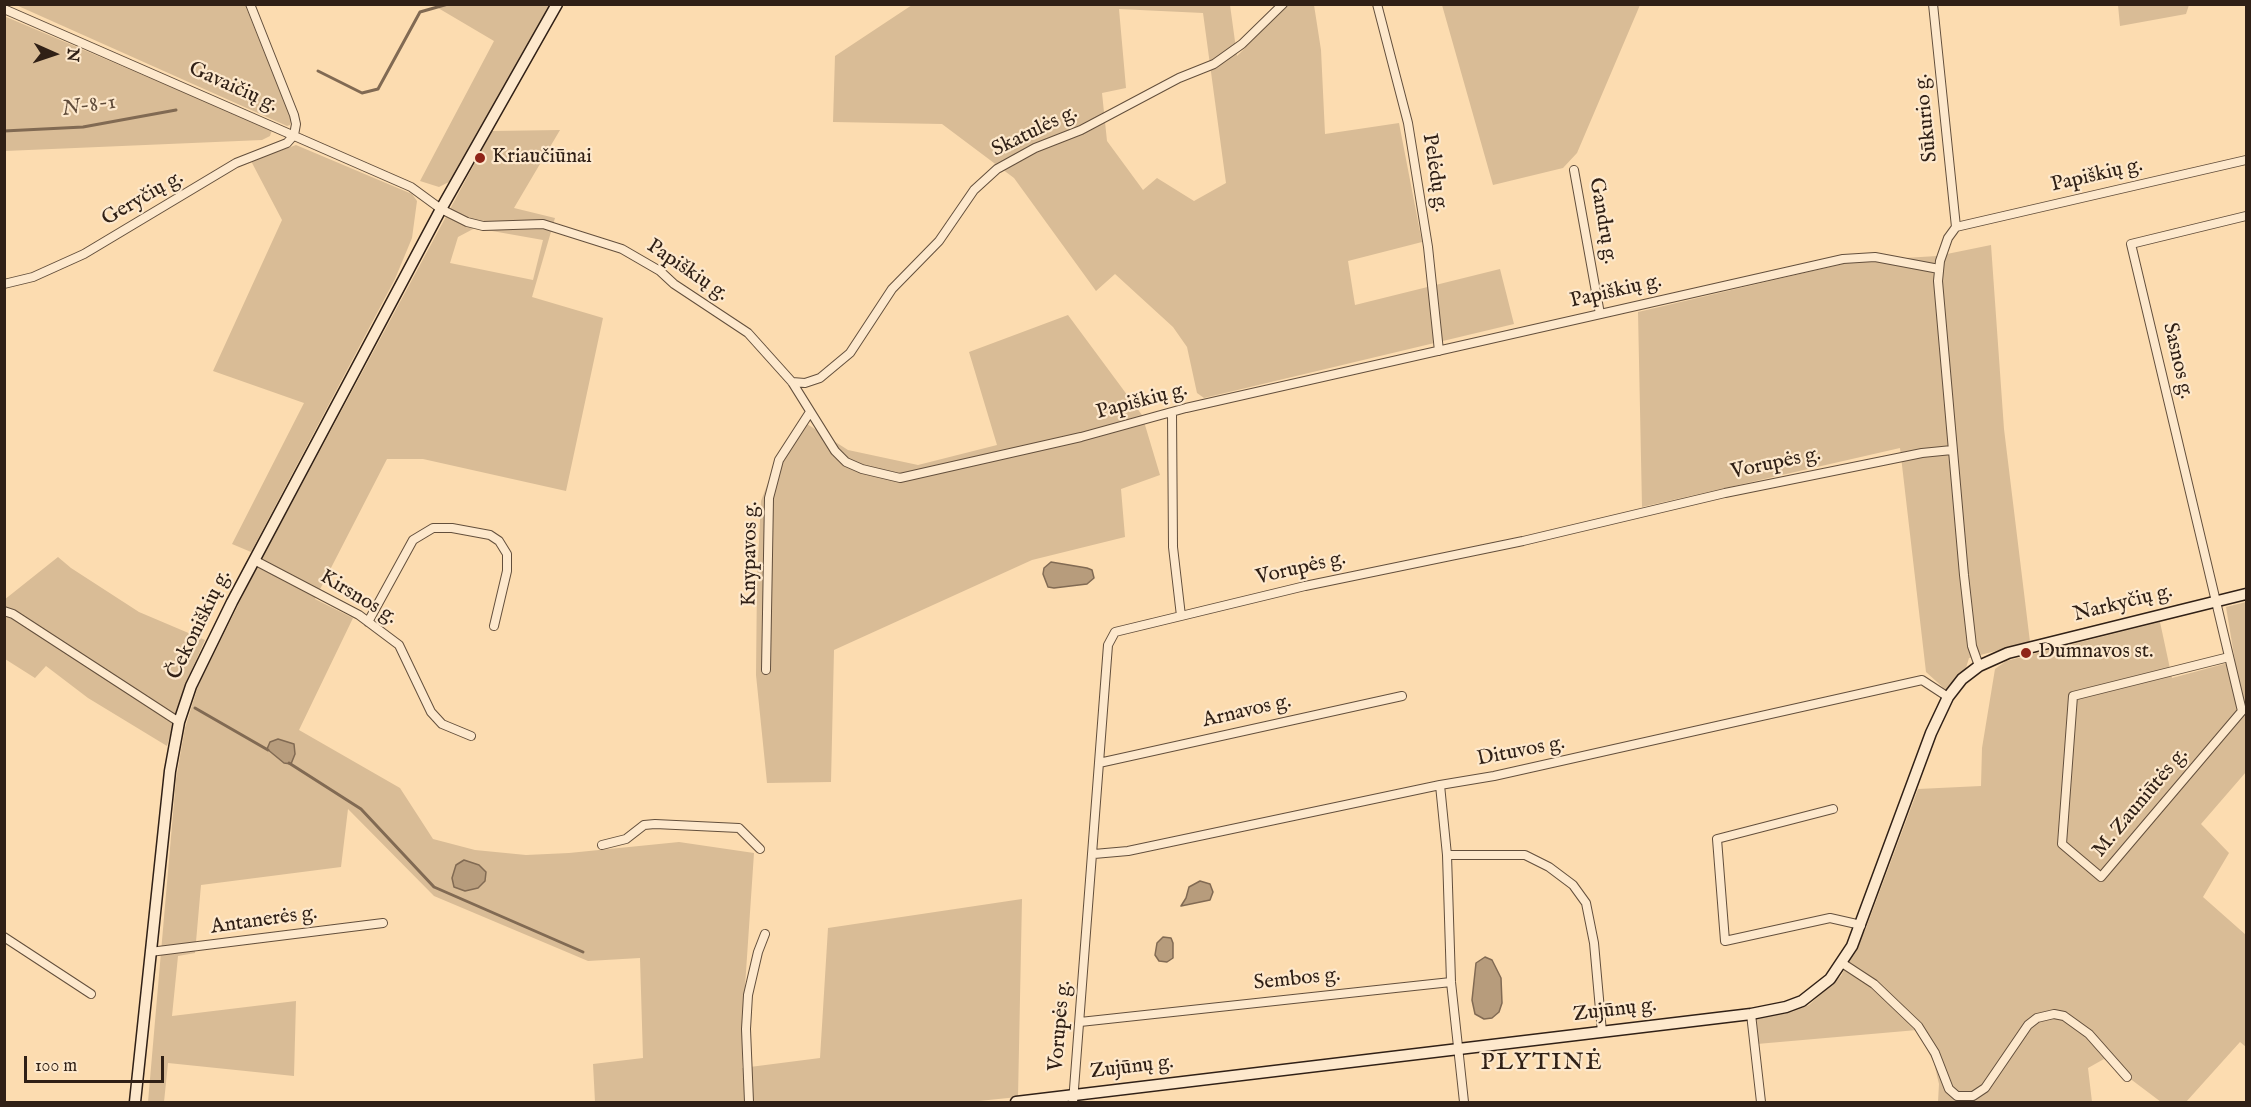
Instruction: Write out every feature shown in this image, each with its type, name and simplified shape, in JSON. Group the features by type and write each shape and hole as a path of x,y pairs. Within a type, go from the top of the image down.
{"main road":[{"name":"Čekoniškių g.","path":"135,1102 166,806 179,722 203,661 254,560 441,209 557,4"},
{"name":"Narkyčių g.","path":"2008,653 2247,594"},
{"name":"Zujūnų g.","path":"1016,1102 1073,1099 1751,1014 1786,1007 1802,1001 1818,991 1842,963 1861,925 1931,733 1948,698 1962,679 1979,666 2008,653"}],"street":[{"path":"250,4 294,115 296,124 294,135"},
{"name":"Skatulės g.","path":"792,382 805,383 820,378 850,353 892,290 939,241 974,190 997,169 1035,148 1081,130 1179,78 1214,64 1242,44 1283,4"},
{"name":"Pelėdų g.","path":"1377,4 1408,123 1428,247 1439,351"},
{"name":"Sūkurio g.","path":"1933,4 1956,227"},
{"name":"Gavaičių g.","path":"4,9 411,187 441,209"},
{"name":"Geryčių g.","path":"4,284 33,277 84,254 236,163 287,143 294,135"},
{"name":"Papiškių g.","path":"1956,227 2247,160"},
{"name":"Gandrų g.","path":"1574,170 1600,314"},
{"name":"Papiškių g.","path":"441,209 467,222 483,226 543,224 558,227 622,249 660,271 674,284 748,333 792,382 835,451 846,462 862,469 900,478 1843,259 1875,257 1939,269"},
{"name":"Sasnos g.","path":"2215,601 2131,244 2247,216"},
{"path":"1956,227 1948,238 1939,269 1952,450 1972,646 1979,666"},
{"name":"Knypavos g.","path":"766,670 769,498 779,460 810,412"},
{"path":"1172,413 1173,547 1181,615"},
{"name":"Vorupės g.","path":"1073,1099 1109,640 1115,632 1305,586 1523,541 1725,493 1922,453 1952,450"},
{"path":"368,622 413,540 433,528 452,528 490,536 499,541 507,554 507,571 494,626"},
{"name":"Kirsnos g.","path":"254,560 368,622 399,645 431,712 442,723 471,736"},
{"name":"M. Zauniūtės g.","path":"2215,601 2229,657 2242,711 2101,877 2062,844 2073,696 2229,657"},
{"path":"4,612 13,614 179,722"},
{"name":"Dituvos g.","path":"1094,854 1138,849 1658,741 1922,680 1948,698"},
{"name":"Arnavos g.","path":"1100,763 1402,696"},
{"path":"1440,785 1447,855 1451,982 1464,1102"},
{"path":"1833,809 1717,839 1725,941 1830,918 1861,925"},
{"path":"602,845 626,839 644,825 656,824 739,828 760,849"},
{"path":"1447,855 1525,855 1549,867 1573,885 1586,903 1594,943 1602,1032"},
{"name":"Antanerės g.","path":"150,952 383,923"},
{"path":"749,1102 746,1029 748,995 758,952 765,934"},
{"path":"4,938 92,994"},
{"path":"1842,963 1875,984 1918,1026 1935,1053 1950,1089 1964,1098 1973,1096 1994,1078 2019,1038 2037,1018 2054,1014 2064,1016 2089,1034 2127,1077"},
{"name":"Sembos g.","path":"1080,1022 1451,982"},
{"path":"1751,1014 1761,1102"}],"shaded area":[{"path":"2118,4 2189,5 2186,14 2120,26"},
{"path":"16,5 245,5 291,119 290,125 287,126"},
{"path":"433,5 553,5 451,181 439,187 420,181 494,41"},
{"path":"912,5 1230,5 1237,56 1288,5 1314,5 1321,50 1325,134 1399,123 1422,242 1348,261 1355,305 1500,269 1514,324 1204,398 1197,393 1187,347 1173,327 1115,274 1096,291 1014,178 942,124 833,122 835,56","holes":["1119,9 1203,13 1226,183 1194,201 1157,178 1143,190 1107,141 1102,93 1126,88"]},
{"path":"1442,5 1640,5 1577,153 1563,168 1493,185"},
{"path":"4,16 272,130 270,136 262,140 5,151"},
{"path":"560,130 514,208 555,218 532,297 603,318 566,491 423,459 387,459 315,599 353,618 299,730 400,788 433,839 475,850 526,855 679,842 754,853 742,1031 742,1068 820,1058 828,928 1022,899 1018,1097 969,1102 595,1102 593,1064 643,1058 640,958 588,961 434,896 348,809 341,867 201,885 195,953 178,956 172,1016 296,1001 294,1076 168,1063 164,1102 148,1102 176,779 185,728 198,686 252,577 492,131","holes":["475,228 543,240 533,280 450,263 458,237"]},
{"path":"296,145 412,194 417,201 412,238 395,279 251,552 232,544 304,403 213,371 282,220 251,161"},
{"path":"1991,245 2004,429 2030,642 1969,658 1966,668 1947,691 1926,672 1900,448 1642,507 1638,312 1855,261 1937,256"},
{"path":"1068,315 1142,415 1160,475 1121,489 1125,537 1032,560 834,650 831,782 767,783 756,675 757,580 761,501 779,454 807,424 848,450 918,465 997,445 969,352"},
{"path":"58,557 139,612 205,640 184,687 167,746 88,698 46,666 35,678 5,659 4,600"},
{"path":"1051,562 1087,568 1092,570 1094,578 1087,584 1048,587 1043,574 1044,568"},
{"path":"2246,602 2246,772 2201,824 2229,853 2203,897 2246,935 2246,1047 2240,1042 2186,1102 2161,1102 2104,1059 2088,1068 2092,1102 1938,1102 1939,1084 1934,1063 1917,1030 1757,1044 1754,1018 1792,1012 1809,1005 1841,976 1866,928 1918,789 1981,786 1982,748 1995,669 2006,661 2160,622 2172,678 2235,661 2226,607"},
{"path":"278,739 294,744 295,754 291,764 284,763 267,749 270,742"},
{"path":"464,860 479,865 486,872 485,881 478,888 465,891 454,887 452,878 456,865"},
{"path":"1200,881 1210,884 1213,892 1210,900 1181,906 1189,887"},
{"path":"1163,937 1171,938 1173,943 1173,958 1167,962 1159,961 1155,955 1157,943"},
{"path":"1485,957 1492,960 1501,978 1502,1003 1499,1012 1492,1018 1484,1019 1475,1014 1472,1000 1476,963"}],"waterway":[{"name":"N-8-1","path":"318,71 362,93 378,89 420,12 448,4"},
{"name":"N-8-1","path":"4,131 83,127 176,110"},
{"path":"195,708 268,750"},
{"path":"289,763 361,809 434,887 583,952"}],"place":[{"name":"Kriaučiūnai","path":"480,158"},
{"name":"Dumnavos st.","path":"2026,653"}],"district":[{"name":"PLYTINĖ","path":"1542,1064"}]}
